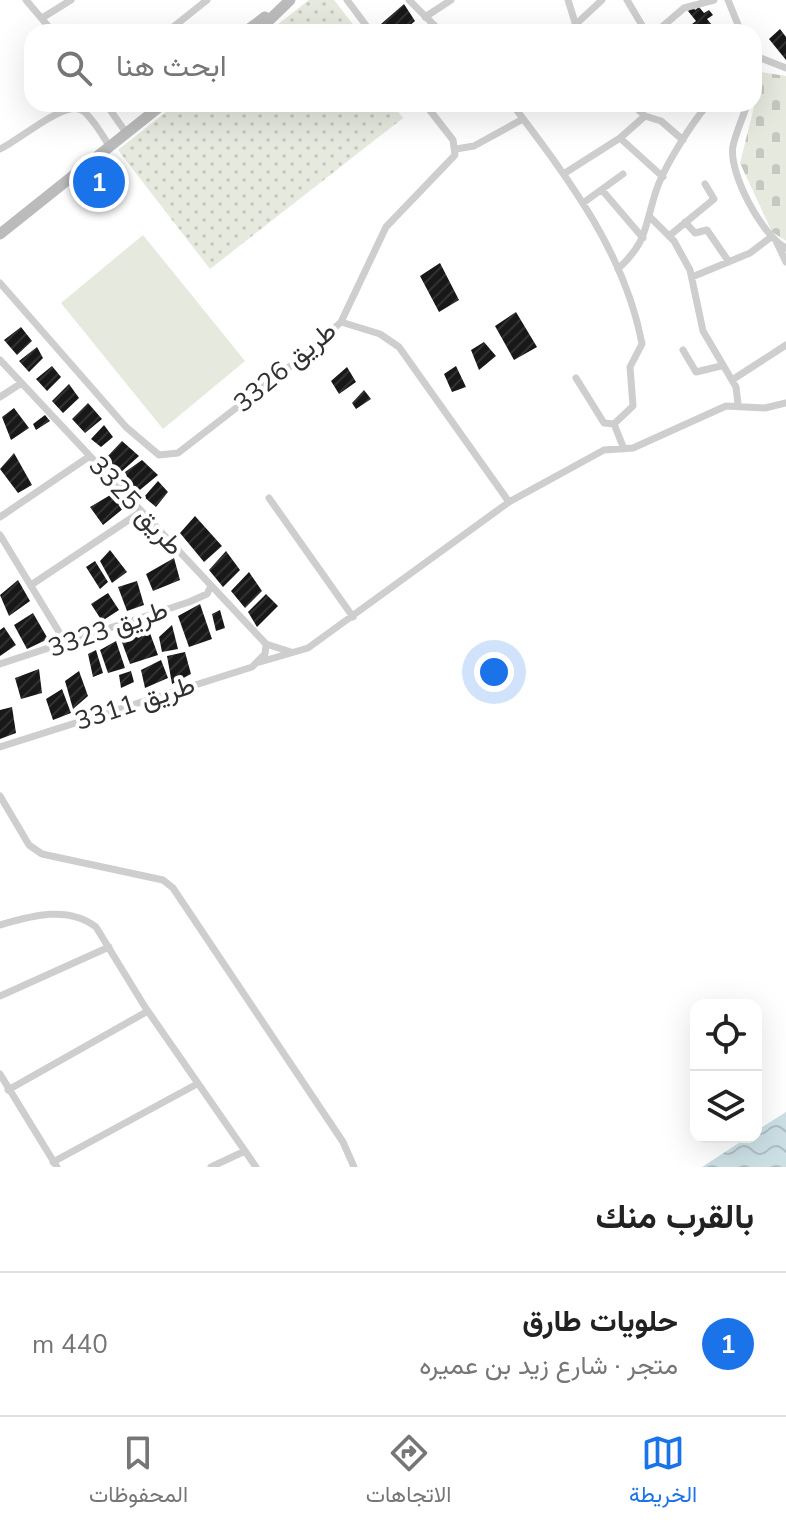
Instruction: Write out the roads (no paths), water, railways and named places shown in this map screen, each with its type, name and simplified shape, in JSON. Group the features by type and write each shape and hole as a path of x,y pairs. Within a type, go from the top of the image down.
{"street":[{"path":"26,0 47,24"},
{"path":"42,18 71,0"},
{"path":"177,24 207,0"},
{"path":"265,24 290,0"},
{"path":"347,0 365,24"},
{"path":"409,0 432,24"},
{"path":"425,17 451,0"},
{"path":"568,0 575,24"},
{"path":"580,24 602,0"},
{"path":"627,0 641,24"},
{"path":"665,24 684,8 713,0"},
{"path":"728,0 736,24"},
{"path":"257,24 280,9"},
{"path":"762,59 786,68"},
{"path":"0,149 18,141 59,112"},
{"path":"84,112 110,147"},
{"path":"112,112 127,134"},
{"path":"0,234 153,112"},
{"path":"431,112 453,140 456,149 474,146 523,119"},
{"path":"518,112 565,173 583,203 618,269 642,344 630,367 633,406 614,424 604,423 576,378"},
{"path":"641,112 661,121 683,140"},
{"path":"618,269 639,249 663,177 702,112"},
{"path":"744,112 733,147 735,169 754,212 785,260"},
{"path":"565,173 620,138 645,116"},
{"path":"620,138 663,177"},
{"name":"طريق 3326","path":"0,283 126,427 149,449 167,456 178,453 341,322 386,227 422,188 444,170 456,149"},
{"path":"583,203 623,174"},
{"path":"669,236 714,199 705,184"},
{"path":"602,190 643,238"},
{"path":"649,216 669,236 692,277 690,285 703,331 732,380 738,404 765,408 786,403"},
{"path":"685,222 697,234 707,230 729,262"},
{"path":"774,240 786,248"},
{"path":"692,277 774,240"},
{"path":"341,322 380,334 399,347 509,502"},
{"path":"732,380 786,345"},
{"path":"683,350 696,372 721,366"},
{"name":"طريق 3325","path":"0,360 139,513 266,644"},
{"path":"0,397 20,384"},
{"name":"طريق 3311","path":"0,747 263,658 297,652 353,617 426,559 509,502 596,454 624,449 738,404"},
{"path":"614,424 624,449"},
{"path":"0,517 90,456"},
{"path":"269,498 353,617"},
{"path":"31,585 139,513"},
{"path":"0,535 67,645"},
{"name":"طريق 3323","path":"0,664 67,645 189,602 207,594 211,586"},
{"path":"263,658 266,644 297,652"},
{"path":"0,796 29,845 42,854 163,880 173,888 347,1149 354,1167"},
{"path":"0,925 35,915 61,915 88,920 256,1167"},
{"path":"0,996 109,947"},
{"path":"8,1090 148,1011"},
{"path":"0,1074 55,1164 197,1084"},
{"path":"211,1167 245,1151"}],"water":[{"path":"786,1112 786,1167 702,1167 739,1143 762,1143 762,1127"}],"place":[{"name":"حلويات طارق","path":"99,182"}]}
